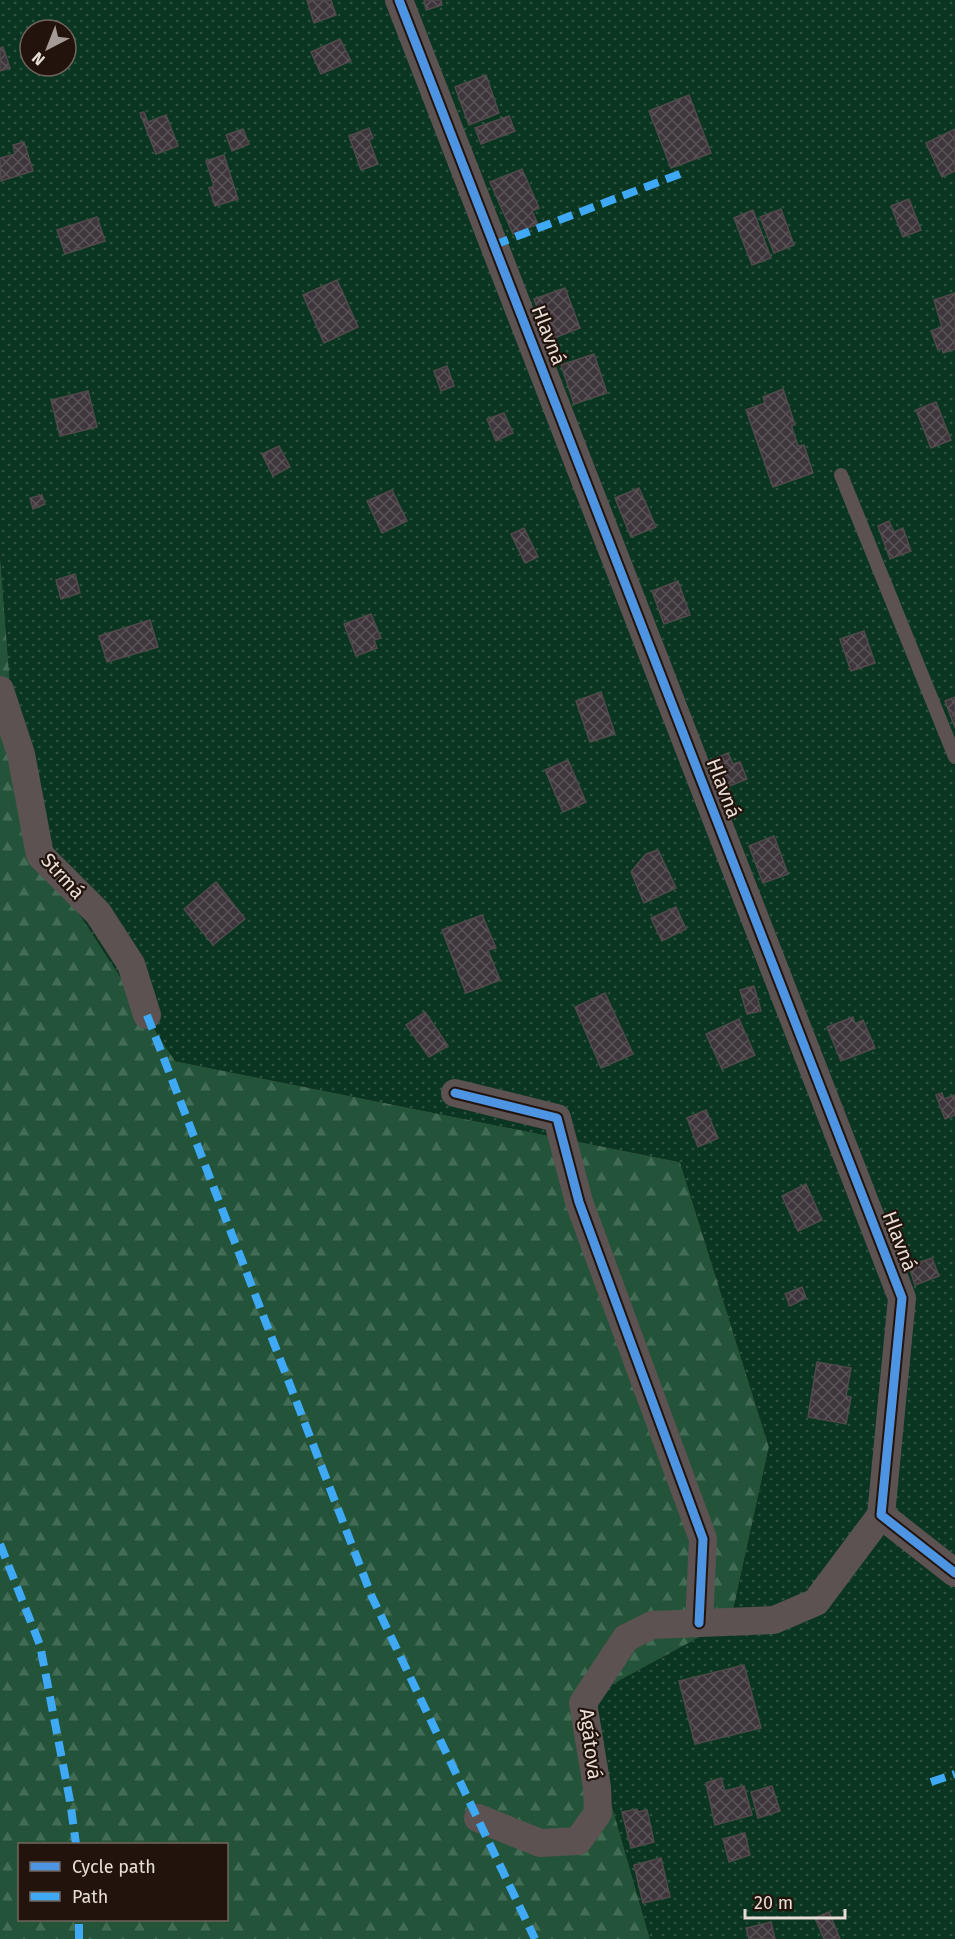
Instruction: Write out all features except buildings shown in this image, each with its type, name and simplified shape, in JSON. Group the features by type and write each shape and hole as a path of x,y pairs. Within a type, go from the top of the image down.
{"street":[{"name":"Hlavná","path":"399,0 902,1298 881,1515"},
{"name":"Strmá","path":"0,690 21,754 40,855 98,913 130,964 147,1016"},
{"path":"455,1093 557,1119 579,1202 703,1539 699,1623"},
{"path":"881,1515 955,1573"},
{"name":"Agátová","path":"478,1818 540,1843 578,1841 598,1813 597,1787 583,1703 626,1638 651,1625 774,1620 816,1602 881,1515"}],"lane":[{"path":"841,475 955,757"}],"green space":[{"path":"0,0 955,0 955,1939 650,1939 582,1701 731,1620 769,1447 680,1162 175,1061 21,824 0,554"},
{"path":"0,554 21,824 175,1061 680,1162 769,1447 731,1620 582,1701 650,1939 0,1939"}],"marked path":[{"path":"494,245 685,172"},
{"path":"147,1015 372,1597 535,1939"},
{"path":"0,1544 40,1645 76,1843"},
{"path":"931,1782 955,1774"},
{"path":"79,1921 79,1939"}],"cycle path":[{"path":"399,0 902,1298 881,1515 955,1573"},
{"path":"455,1093 557,1118 579,1202 703,1539 699,1623"}]}
